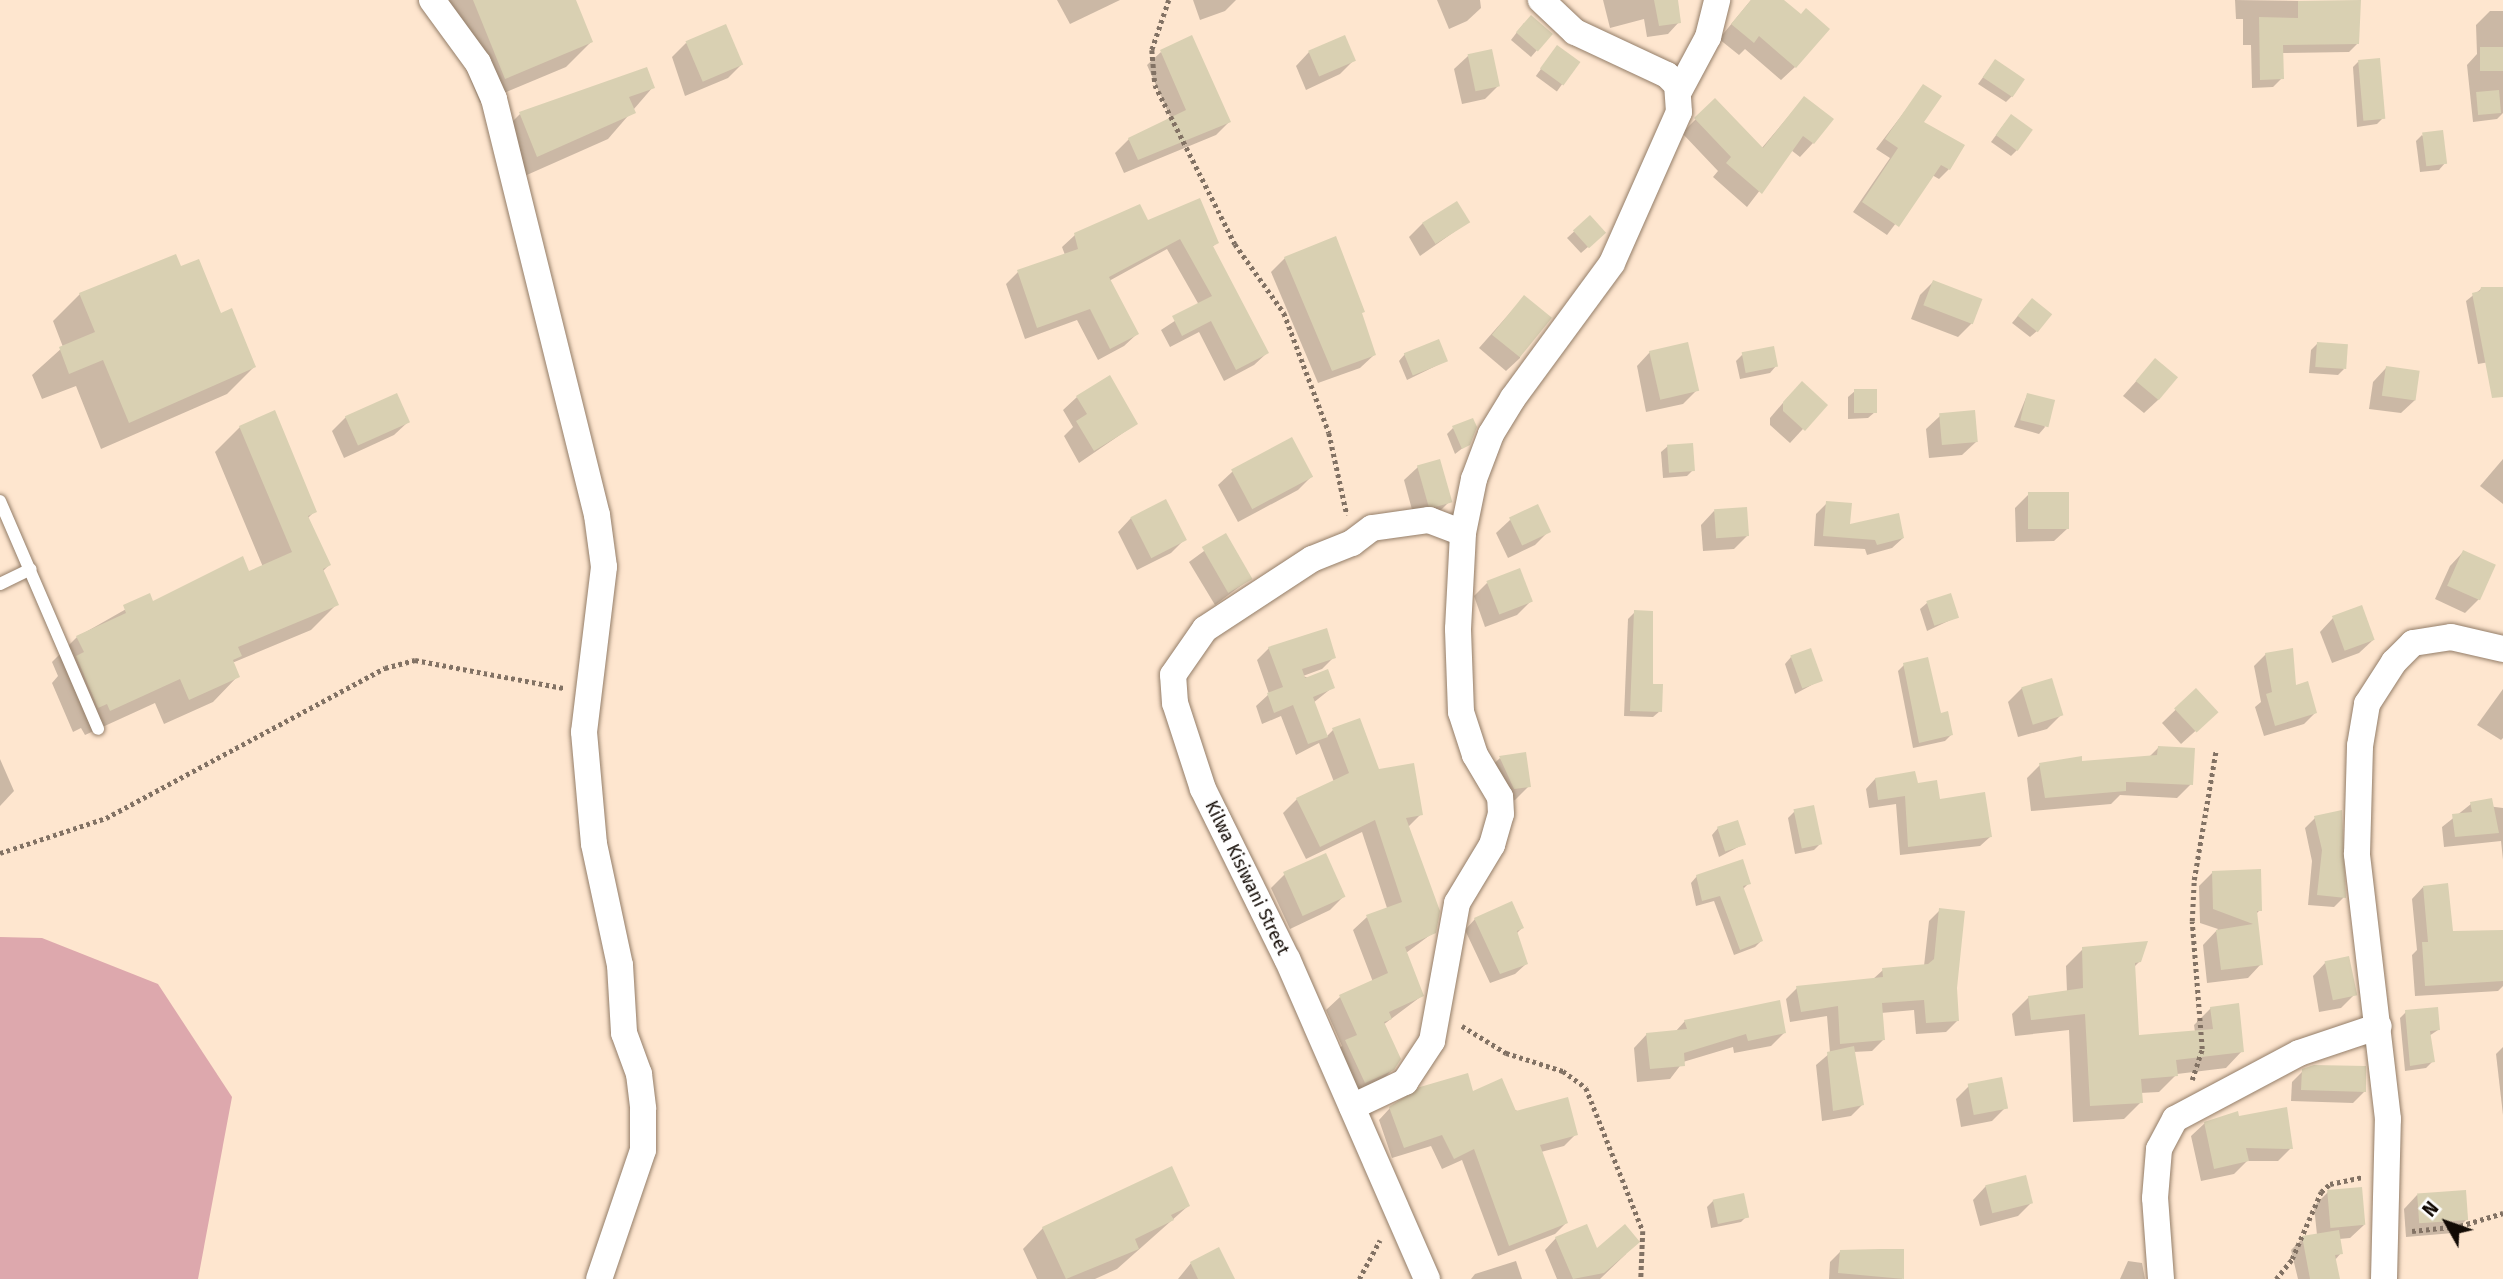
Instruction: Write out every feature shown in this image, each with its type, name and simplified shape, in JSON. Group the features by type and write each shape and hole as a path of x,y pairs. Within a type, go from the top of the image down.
{"street":[{"path":"432,0 478,63 494,99 597,514 604,567 599,630 584,732 594,844 620,965 624,1033 639,1074 643,1109 643,1150 599,1279"},
{"path":"1352,1107 1405,1082 1432,1041 1457,903 1492,845 1501,814 1500,797 1475,755 1461,712 1463,533 1474,479 1491,434 1612,263 1679,112 1678,93 1667,75 1575,32 1541,0"},
{"path":"1678,93 1708,37 1717,0"},
{"name":"Kilwa Kisiwani Street","path":"1427,1279 1287,959 1203,789 1175,703 1173,675 1205,629 1312,559 1352,543 1372,528 1399,522 1429,520 1463,533"},
{"path":"2384,1279 2387,1173 2379,1026 2357,854 2360,746 2367,704 2394,662 2413,643 2451,637 2503,649"},
{"path":"2161,1279 2155,1198 2158,1149 2175,1119 2299,1053 2379,1026"}],"lane":[{"path":"0,501 98,729"},
{"path":"0,584 31,569"}],"path":[{"path":"1169,0 1152,50 1156,85 1236,244 1284,313 1329,433 1352,543"},
{"path":"0,853 106,818 385,667 415,660 588,692"},
{"path":"2175,1119 2202,1049 2192,921 2216,750"},
{"path":"1438,1007 1506,1053 1580,1080 1643,1231 1641,1279"},
{"path":"2276,1279 2292,1259 2321,1192 2341,1180 2387,1173"},
{"path":"1359,1279 1396,1210"},
{"path":"2384,1230 2460,1226 2503,1213"}],"shaded area":[{"path":"0,937 42,938 158,984 232,1097 198,1279 0,1279"}],"building":[{"path":"473,0 576,0 593,42 505,79"},
{"path":"1654,0 1678,0 1681,23 1659,26"},
{"path":"1751,0 1784,0 1801,14 1806,8 1830,29 1796,68 1759,36 1754,43 1731,24"},
{"path":"2361,0 2359,44 2283,45 2284,79 2260,80 2259,17 2298,18 2298,1"},
{"path":"1531,15 1553,34 1538,51 1516,32"},
{"path":"726,24 743,65 703,82 685,41"},
{"path":"1192,35 1231,122 1138,160 1128,138 1186,110 1160,50"},
{"path":"1345,35 1356,61 1319,76 1308,51"},
{"path":"1557,45 1580,62 1563,86 1540,68"},
{"path":"2480,47 2503,47 2503,71 2480,71"},
{"path":"1492,49 1500,86 1475,91 1468,54"},
{"path":"2380,58 2385,119 2363,121 2358,60"},
{"path":"1995,59 2025,79 2013,97 1983,77"},
{"path":"647,67 655,88 629,97 636,113 537,157 519,112"},
{"path":"1923,84 1942,96 1924,122 1965,145 1950,170 1941,165 1899,227 1862,202 1898,148 1885,139"},
{"path":"2499,90 2501,113 2478,115 2476,92"},
{"path":"1804,96 1834,119 1814,144 1803,136 1762,194 1726,163 1731,157 1694,118 1715,98 1763,148"},
{"path":"2011,114 2033,130 2018,151 1996,135"},
{"path":"2443,130 2447,164 2426,166 2422,133"},
{"path":"1200,198 1219,243 1213,246 1269,353 1236,370 1211,321 1182,336 1172,316 1212,296 1180,239 1109,277 1139,334 1110,349 1090,309 1037,328 1017,270 1078,249 1074,233 1140,204 1148,220"},
{"path":"1457,201 1470,222 1435,244 1422,223"},
{"path":"1590,215 1606,233 1589,248 1573,230"},
{"path":"1336,236 1365,312 1362,313 1376,355 1332,371 1284,257"},
{"path":"176,254 181,266 199,259 221,313 232,308 256,367 129,423 103,360 69,374 59,347 95,332 79,293"},
{"path":"1933,280 1982,299 1973,324 1923,305"},
{"path":"2481,287 2503,287 2503,397 2492,398 2472,293 2480,291"},
{"path":"1524,295 1552,318 1520,357 1492,335"},
{"path":"2032,298 2052,314 2038,332 2018,316"},
{"path":"1439,339 1448,361 1413,375 1404,353"},
{"path":"1688,342 1699,391 1660,400 1649,351"},
{"path":"2317,342 2348,344 2346,369 2315,367"},
{"path":"1774,346 1778,367 1746,373 1742,352"},
{"path":"2155,358 2178,377 2159,400 2136,381"},
{"path":"2386,366 2420,371 2415,400 2382,396"},
{"path":"1110,375 1138,424 1094,451 1076,421 1087,414 1076,396"},
{"path":"1802,381 1828,405 1805,431 1783,411 1783,402"},
{"path":"1854,389 1877,389 1877,413 1854,413"},
{"path":"397,393 410,422 358,445 345,416"},
{"path":"2027,393 2055,400 2048,427 2020,420"},
{"path":"275,410 317,512 308,516 331,565 323,569 339,605 238,647 242,656 233,660 240,677 189,700 180,679 110,711 107,704 98,708 76,656 84,652 76,636 126,613 123,605 150,593 153,601 243,556 249,571 292,552 239,426"},
{"path":"1975,410 1978,442 1942,445 1939,413"},
{"path":"1473,418 1477,427 1470,445 1462,449 1452,426"},
{"path":"1292,437 1313,477 1252,509 1231,469"},
{"path":"1693,443 1695,471 1669,473 1667,445"},
{"path":"1440,459 1452,502 1429,509 1417,466"},
{"path":"2028,492 2069,492 2069,529 2028,529"},
{"path":"1166,499 1187,540 1151,558 1130,517"},
{"path":"1826,501 1852,503 1850,524 1899,513 1904,538 1877,545 1875,540 1823,536"},
{"path":"1538,504 1551,532 1522,546 1509,518"},
{"path":"1747,507 1749,536 1716,538 1714,509"},
{"path":"1226,533 1252,579 1228,593 1202,547"},
{"path":"2463,550 2496,565 2480,600 2447,586"},
{"path":"1520,568 1533,602 1499,615 1486,581"},
{"path":"1951,593 1959,618 1934,626 1926,601"},
{"path":"2362,605 2375,640 2345,651 2332,616"},
{"path":"1634,610 1653,611 1653,684 1663,684 1662,712 1630,711"},
{"path":"1327,628 1336,658 1302,669 1305,678 1328,669 1335,688 1313,697 1328,737 1308,744 1293,705 1274,713 1267,693 1283,687 1268,647"},
{"path":"1811,648 1823,681 1802,688 1790,656"},
{"path":"2293,648 2296,685 2308,681 2317,713 2275,726 2266,694 2272,692 2265,653"},
{"path":"1928,657 1941,713 1948,711 1953,735 1919,743 1903,663"},
{"path":"2052,678 2063,715 2033,725 2021,687"},
{"path":"2196,688 2219,712 2197,733 2174,708"},
{"path":"1360,718 1379,769 1414,763 1423,815 1406,818 1440,911 1436,933 1405,947 1424,996 1389,1012 1392,1019 1384,1022 1401,1059 1394,1070 1365,1083 1345,1040 1357,1035 1339,995 1388,973 1366,915 1402,902 1375,820 1320,847 1296,798 1349,773 1332,728"},
{"path":"2158,746 2195,748 2193,785 2126,782 2126,791 2045,798 2039,763 2082,756 2082,761 2157,755"},
{"path":"1526,752 1531,787 1514,789 1499,756"},
{"path":"1915,771 1918,783 1937,780 1940,799 1985,792 1992,837 1908,847 1905,796 1878,800 1875,778"},
{"path":"2492,798 2499,833 2455,837 2452,814 2472,812 2470,802"},
{"path":"1814,805 1822,844 1802,848 1793,809"},
{"path":"2342,810 2346,898 2317,895 2322,850 2314,816"},
{"path":"1738,820 1746,845 1725,852 1717,827"},
{"path":"1326,853 1346,897 1303,916 1283,872"},
{"path":"1743,859 1751,884 1743,886 1763,941 1740,950 1720,896 1702,901 1696,875"},
{"path":"2261,869 2262,911 2257,911 2263,965 2221,970 2216,930 2253,924 2213,909 2212,871"},
{"path":"2448,883 2453,931 2503,930 2503,981 2425,986 2422,942 2428,942 2423,886"},
{"path":"1512,901 1524,928 1517,931 1528,964 1500,974 1474,918"},
{"path":"1939,908 1965,911 1957,988 1959,1021 1926,1023 1924,1000 1882,1003 1885,1040 1840,1044 1838,1006 1801,1012 1796,986 1883,977 1882,968 1928,964 1934,959"},
{"path":"2148,941 2141,962 2135,963 2139,1035 2213,1029 2210,1007 2239,1003 2244,1052 2176,1060 2178,1076 2141,1079 2143,1103 2090,1106 2085,1014 2031,1020 2028,996 2083,988 2082,947"},
{"path":"2349,956 2357,995 2333,1000 2325,961"},
{"path":"1780,1000 1786,1033 1748,1041 1746,1034 1684,1053 1685,1066 1650,1069 1646,1033 1687,1029 1684,1020"},
{"path":"2438,1007 2440,1030 2430,1031 2435,1062 2410,1066 2405,1010"},
{"path":"1854,1046 1864,1105 1833,1111 1827,1052"},
{"path":"2314,1065 2366,1066 2366,1092 2301,1090 2302,1069"},
{"path":"1468,1073 1473,1091 1502,1078 1516,1111 1568,1097 1578,1135 1540,1145 1568,1223 1509,1246 1474,1149 1454,1159 1442,1135 1404,1148 1389,1107 1420,1087"},
{"path":"2002,1077 2008,1108 1974,1115 1968,1084"},
{"path":"2287,1107 2293,1149 2246,1148 2249,1161 2214,1169 2204,1122 2238,1111 2239,1116"},
{"path":"1172,1166 1190,1206 1171,1215 1174,1220 1135,1239 1139,1249 1066,1279 1042,1227"},
{"path":"2026,1175 2033,1203 1992,1213 1985,1185"},
{"path":"2362,1187 2365,1225 2330,1228 2327,1190"},
{"path":"2466,1190 2468,1220 2419,1223 2417,1193"},
{"path":"1744,1193 1749,1217 1718,1224 1713,1200"},
{"path":"1587,1224 1597,1248 1625,1224 1640,1242 1604,1273 1573,1279 1555,1237"},
{"path":"2339,1230 2343,1254 2335,1255 2340,1279 2310,1279 2302,1236"},
{"path":"1219,1247 1235,1279 1198,1279 1190,1262"},
{"path":"1904,1249 1904,1279 1838,1273 1840,1250"}]}
